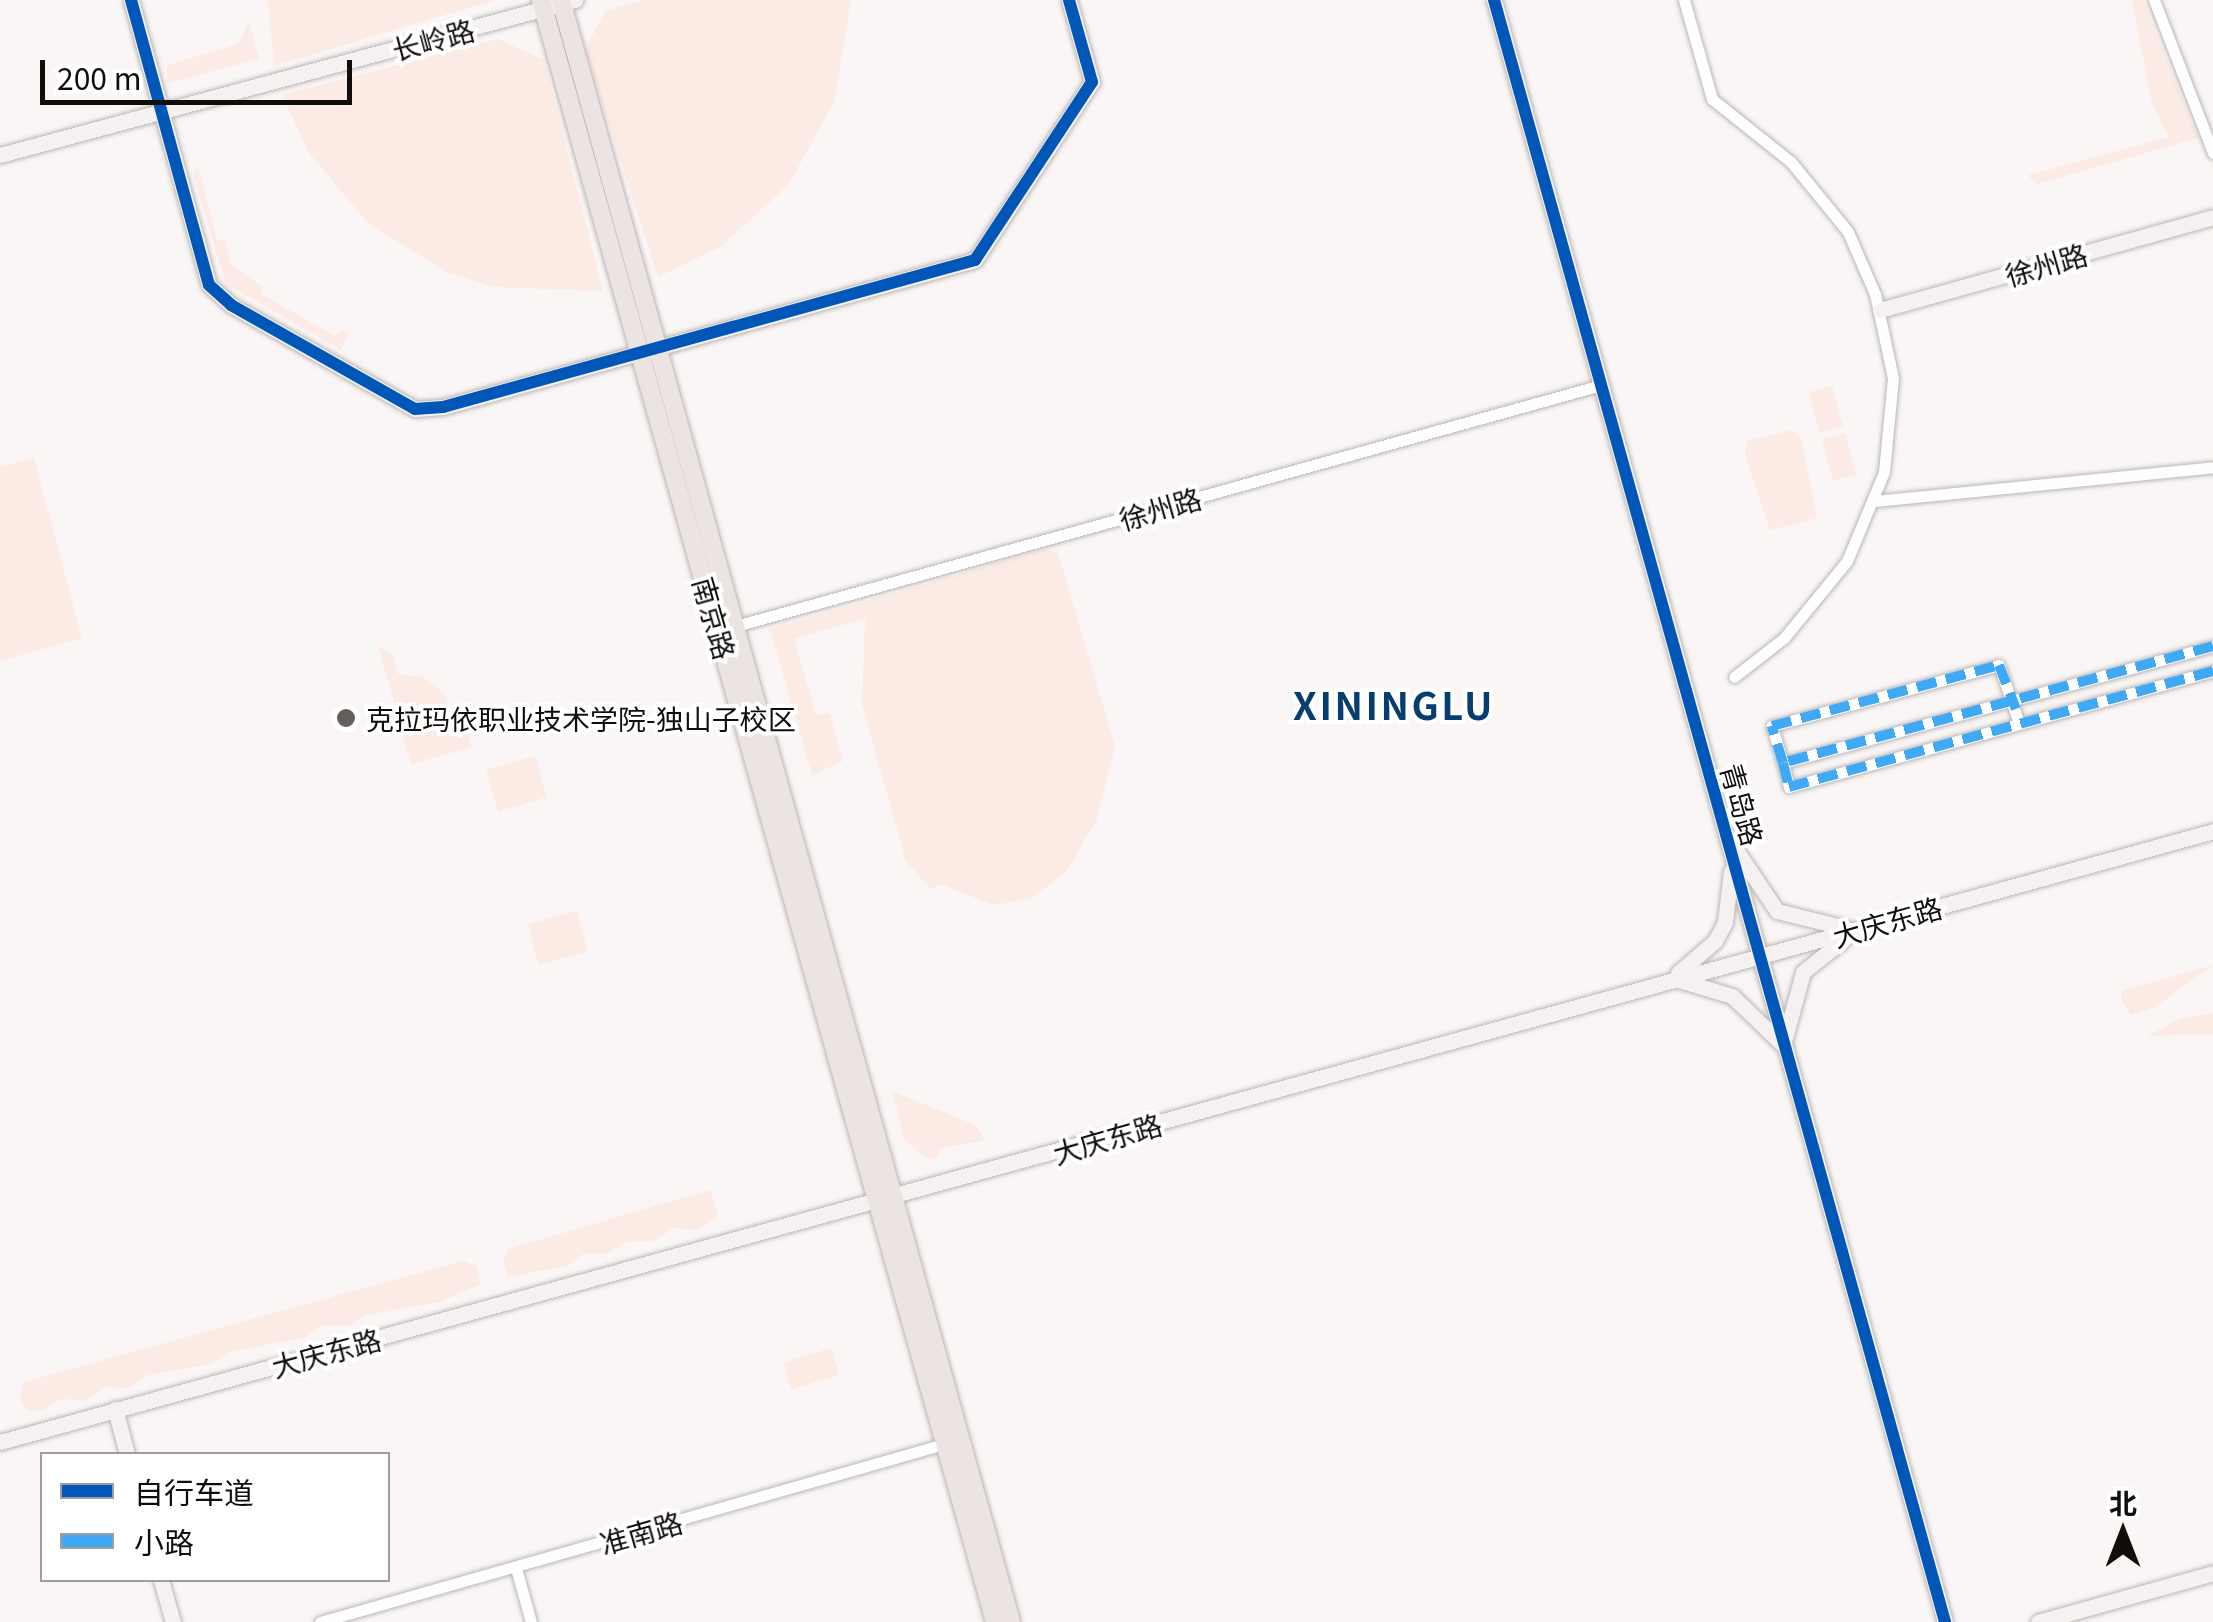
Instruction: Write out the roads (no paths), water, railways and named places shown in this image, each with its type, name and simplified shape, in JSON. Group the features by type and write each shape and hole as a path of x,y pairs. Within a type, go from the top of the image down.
{"main road":[{"name":"南京路","path":"556,3 649,350 890,1205 904,1293 953,1441"},
{"path":"890,1205 996,1622"},
{"path":"953,1441 1012,1622"}],"street":[{"path":"132,0 209,285 231,305 415,409 649,350 975,260 1092,82 1069,0"},
{"name":"青岛路","path":"1494,0 1945,1622"},
{"path":"1684,0 1712,99 1818,192 1848,232 1880,310 1892,378 1892,423 1874,501 1847,562 1820,601 1734,676"},
{"path":"2154,0 2213,153"},
{"name":"长岭路","path":"0,155 556,3"},
{"name":"徐州路","path":"1880,310 2213,217"},
{"name":"徐州路","path":"727,629 1601,385"},
{"path":"1874,501 2213,467"},
{"path":"1783,763 2213,646"},
{"path":"2165,659 2171,682"},
{"path":"2020,724 1999,665 1772,726 1789,787 1895,756 2020,724 2213,670"},
{"path":"1887,734 1895,756"},
{"path":"1724,828 1777,911 1822,926 1861,928"},
{"path":"1672,978 1715,941 1725,922 1731,873 1724,828"},
{"name":"大庆东路","path":"0,1442 890,1205 1672,978 2213,830"},
{"path":"1784,1047 1803,972 1861,928"},
{"path":"1672,978 1732,996 1784,1047"},
{"path":"115,1409 126,1452"},
{"name":"准南路","path":"320,1622 953,1441"},
{"path":"516,1568 531,1622"},
{"path":"2038,1622 2213,1573"},
{"path":"162,1582 172,1622"}],"place":[{"name":"克拉玛依职业技术学院-独山子校区","path":"346,718"}],"district":[{"name":"XININGLU","path":"1394,704"}]}
